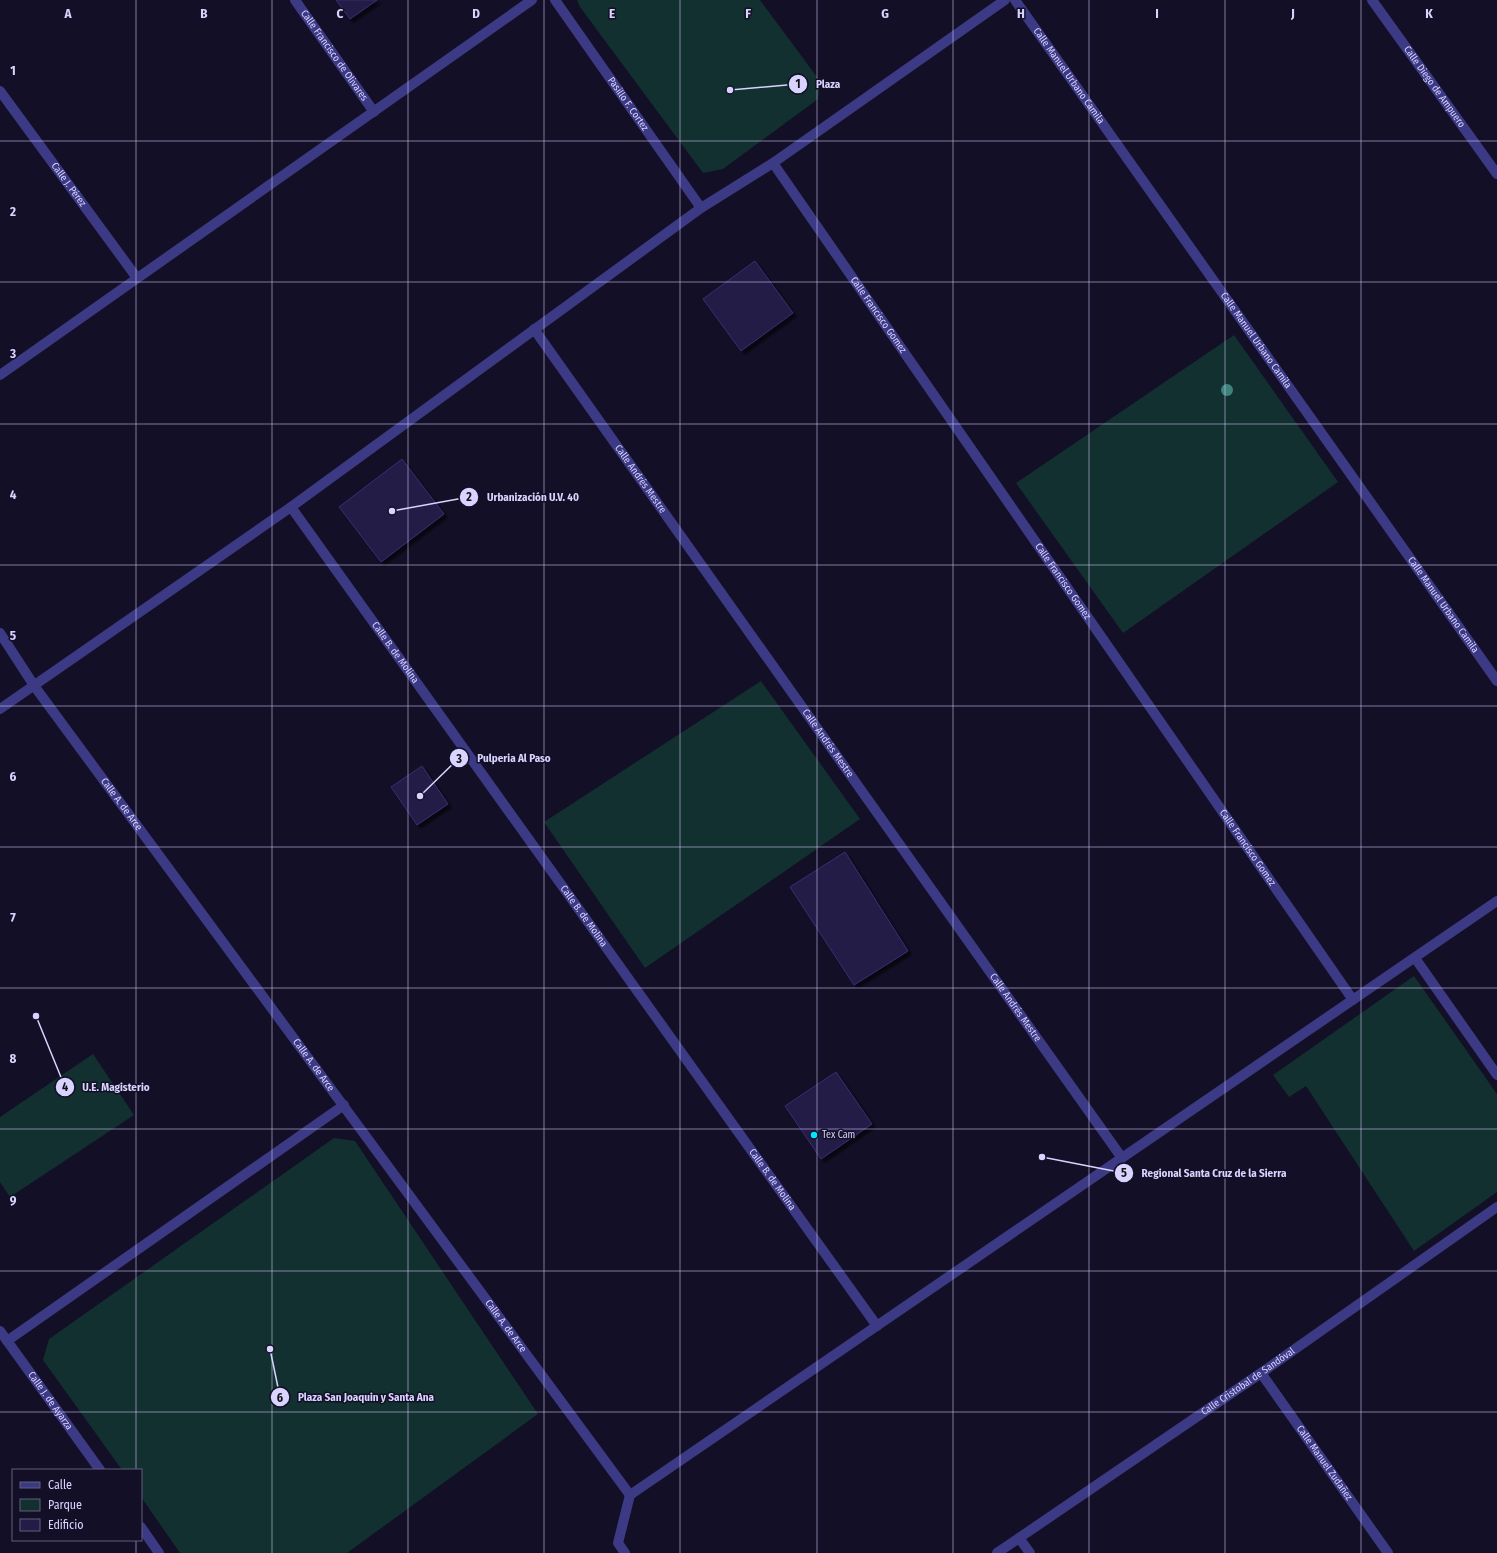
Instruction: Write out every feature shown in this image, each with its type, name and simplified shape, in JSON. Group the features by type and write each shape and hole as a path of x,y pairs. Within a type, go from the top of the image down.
{"street":[{"name":"Calle Francisco de Olivares","path":"295,0 374,112"},
{"path":"0,374 532,0"},
{"name":"Pasillo F. Cortez","path":"555,0 701,208"},
{"path":"0,709 291,507 701,208 773,163 1005,0"},
{"name":"Calle Manuel Urbano Camila","path":"1014,0 1497,681"},
{"name":"Calle Diego de Ampuero","path":"1372,0 1497,174"},
{"name":"Calle J. Pérez","path":"0,91 136,278"},
{"name":"Calle Francisco Gomez","path":"773,163 1353,1000"},
{"name":"Calle Andrés Mestre","path":"534,329 1122,1158"},
{"name":"Calle B. de Molina","path":"291,507 877,1326"},
{"name":"Calle A. de Arce","path":"0,633 35,686 630,1494"},
{"path":"625,1553 618,1543 630,1494 1497,901"},
{"path":"1415,958 1497,1075"},
{"path":"7,1341 344,1105"},
{"name":"Calle Cristobal de Sandóval","path":"997,1553 1261,1373 1497,1208"},
{"name":"Calle J. de Ayarza","path":"0,1331 99,1469"},
{"name":"Calle Manuel Zudañez","path":"1261,1373 1388,1553"},
{"path":"142,1528 159,1553"},
{"path":"1020,1538 1030,1553"}],"green space":[{"path":"577,0 760,0 820,81 818,99 723,169 703,173 580,7"},
{"path":"1234,335 1338,482 1123,633 1016,483"},
{"path":"761,681 860,819 645,968 544,822"},
{"path":"1414,976 1497,1094 1497,1192 1414,1251 1306,1086 1289,1097 1273,1075"},
{"path":"93,1054 134,1115 10,1197 0,1182 0,1117"},
{"path":"334,1138 355,1141 538,1414 347,1553 180,1553 142,1498 142,1469 121,1469 43,1360 49,1339"}],"building":[{"path":"336,0 377,0 350,19"},
{"path":"755,261 793,313 741,351 703,299"},
{"path":"402,459 444,514 381,562 339,507"},
{"path":"422,766 448,804 417,825 391,787"},
{"path":"845,852 908,951 854,985 790,887"},
{"path":"836,1072 872,1124 821,1159 785,1106"}],"place":[{"name":"Plaza","path":"730,90"},
{"name":"Urbanización U.V. 40","path":"392,511"},
{"name":"Pulperia Al Paso","path":"420,796"},
{"name":"U.E. Magisterio","path":"36,1016"},
{"name":"Tex Cam","path":"814,1135"},
{"name":"Regional Santa Cruz de la Sierra","path":"1042,1157"},
{"name":"Plaza San Joaquin y Santa Ana","path":"270,1349"}]}
